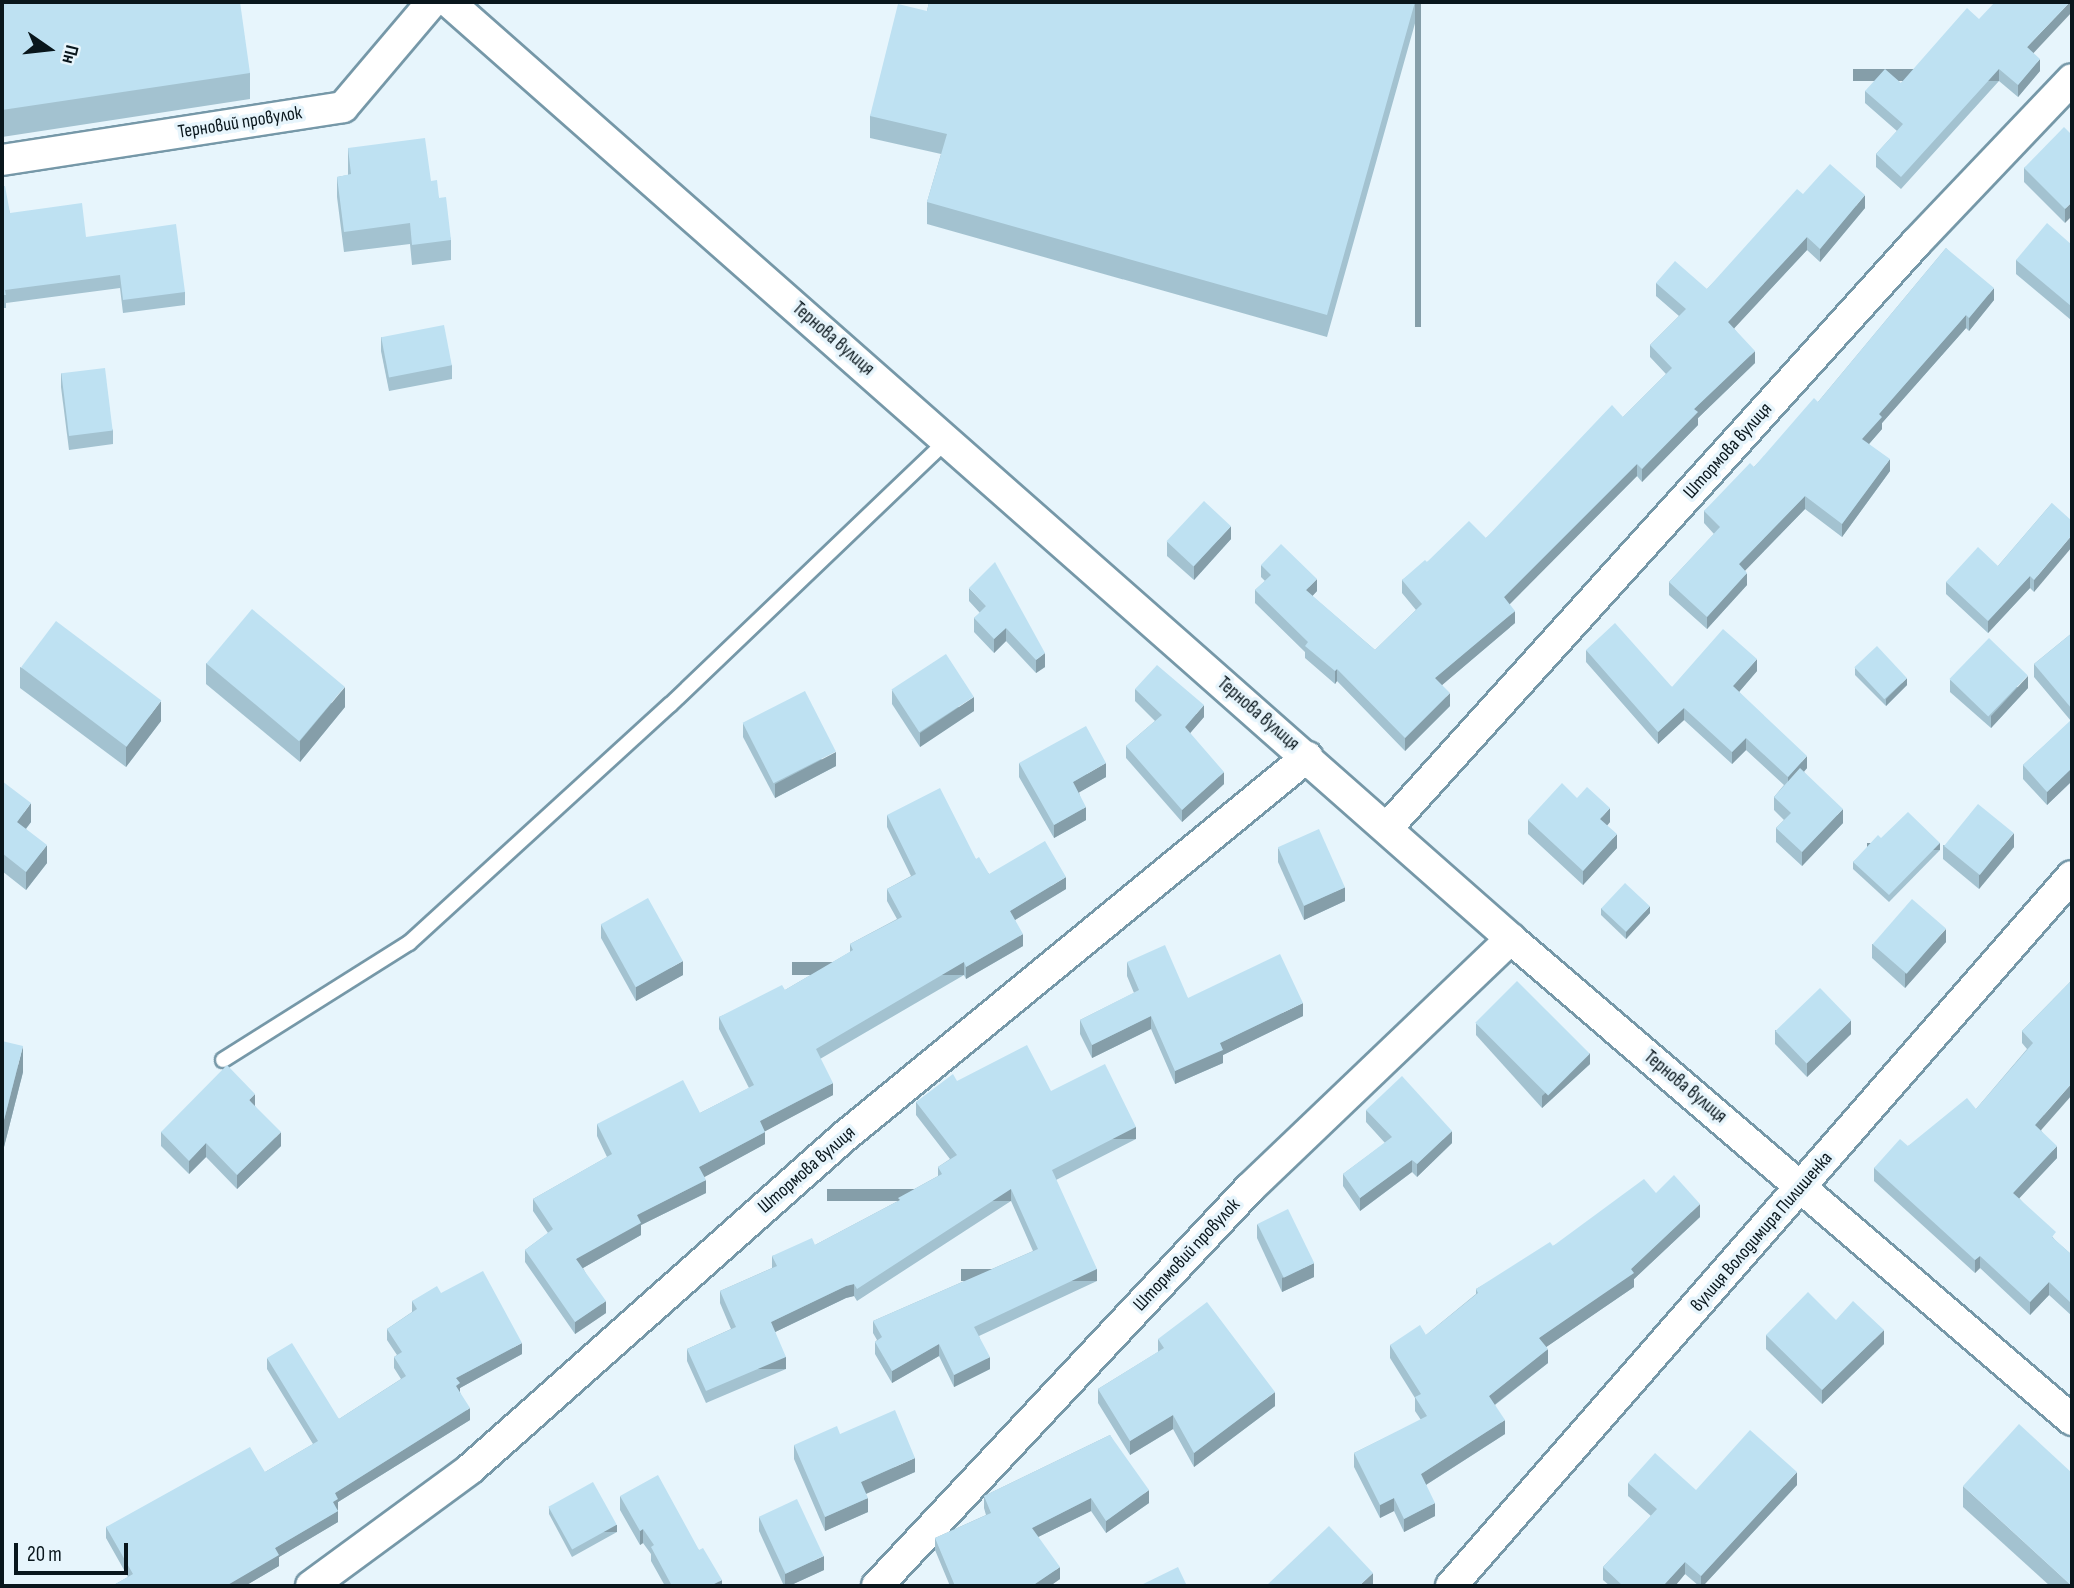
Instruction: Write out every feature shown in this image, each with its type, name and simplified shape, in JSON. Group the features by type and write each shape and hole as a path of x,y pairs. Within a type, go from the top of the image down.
{"street":[{"name":"Терновий провулок","path":"2,160 343,107 432,2"},
{"name":"Тернова вулиця","path":"449,2 1388,827 1511,939 1803,1186 2072,1420"},
{"name":"Штормова вулиця","path":"1388,827 1916,243 2072,79"},
{"name":"Штормова вулиця","path":"311,1586 470,1469 845,1136 1307,757"},
{"name":"вулиця Володимира Пилишенка","path":"1451,1586 2072,876"},
{"name":"Штормовий провулок","path":"877,1586 1250,1188 1511,939"}],"lane":[{"path":"223,1060 409,943 670,705 948,439"}],"building":[{"path":"2,2 240,2 250,73 2,110"},
{"path":"929,2 1415,2 1327,315 927,202 947,134 870,116 898,4 927,11"},
{"path":"1995,2 2070,2 2027,47 2040,59 2018,85 1999,69 1901,177 1876,154 1903,124 1865,91 1885,69 1901,83 1967,8 1979,19"},
{"path":"2064,127 2072,135 2072,202 2065,209 2024,168"},
{"path":"425,138 431,181 437,180 439,198 446,197 451,240 412,245 410,223 344,232 337,177 351,174 348,148"},
{"path":"1830,164 1865,195 1820,249 1807,237 1728,322 1755,351 1694,409 1698,412 1642,469 1637,464 1504,597 1515,611 1435,678 1450,693 1405,738 1337,669 1335,671 1305,646 1308,642 1255,590 1271,575 1261,565 1281,544 1317,579 1306,590 1375,650 1422,604 1402,580 1425,560 1427,562 1469,521 1486,538 1612,405 1623,417 1672,368 1650,345 1686,309 1656,283 1675,261 1707,289 1797,189 1803,194"},
{"path":"2,186 5,186 10,213 82,203 86,237 176,224 185,292 123,300 120,275 5,290 6,295 2,295"},
{"path":"2047,223 2072,245 2071,306 2016,260"},
{"path":"1946,248 1994,288 1969,318 1966,315 1879,414 1882,417 1862,439 1890,459 1842,524 1805,496 1739,564 1747,573 1707,617 1669,582 1720,527 1704,511 1750,463 1754,467 1814,398 1818,402"},
{"path":"444,325 452,365 389,377 381,337"},
{"path":"105,368 113,431 69,436 61,373"},
{"path":"1204,501 1231,526 1194,566 1166,541"},
{"path":"2052,503 2072,521 2072,535 2034,580 2030,576 1988,621 1946,582 1978,547 1998,566"},
{"path":"995,562 1045,653 1036,660 1006,628 994,639 974,618 986,606 969,588"},
{"path":"252,609 345,687 299,741 206,663"},
{"path":"56,621 161,700 127,747 21,667"},
{"path":"1615,623 1672,687 1723,629 1757,659 1733,686 1807,756 1788,777 1746,738 1732,752 1684,708 1658,732 1586,650"},
{"path":"2072,633 2072,709 2034,664"},
{"path":"1989,638 2028,676 1988,717 1949,679"},
{"path":"1877,646 1907,678 1884,699 1854,667"},
{"path":"946,654 974,697 919,732 891,689"},
{"path":"1157,665 1204,705 1185,727 1224,772 1182,810 1126,746 1162,715 1135,689"},
{"path":"805,691 836,752 774,783 743,723"},
{"path":"2072,719 2072,768 2047,792 2023,765"},
{"path":"1086,726 1106,763 1073,782 1086,807 1054,825 1019,763"},
{"path":"1800,768 1843,809 1802,852 1776,828 1791,813 1774,797"},
{"path":"2,781 31,803 17,822 47,845 26,872 2,853"},
{"path":"1562,783 1577,798 1587,787 1610,808 1600,819 1617,834 1583,871 1528,820"},
{"path":"940,788 976,859 979,857 989,874 1045,841 1066,877 1010,911 1023,934 966,967 964,962 816,1049 833,1083 760,1121 765,1132 699,1167 706,1180 637,1215 641,1223 576,1259 606,1301 575,1322 525,1250 553,1229 533,1199 612,1154 597,1124 683,1080 700,1113 754,1085 719,1017 782,985 785,990 853,950 850,944 902,917 887,889 916,874 887,815"},
{"path":"1978,804 2014,833 1980,875 1944,846"},
{"path":"1908,812 1940,843 1889,895 1853,862 1878,835 1881,838"},
{"path":"1319,829 1345,887 1304,906 1278,847"},
{"path":"1625,883 1650,906 1626,932 1601,909"},
{"path":"648,898 683,961 636,987 601,924"},
{"path":"1912,899 1946,929 1907,974 1873,944"},
{"path":"1165,945 1188,998 1280,954 1303,1003 1220,1043 1223,1050 1175,1071 1151,1016 1092,1045 1080,1020 1139,990 1127,962"},
{"path":"2072,980 2072,1083 2035,1125 2057,1146 2013,1193 2056,1232 2052,1237 2072,1255 2072,1304 2049,1282 2030,1302 1980,1256 1975,1260 1874,1168 1900,1139 1908,1146 1967,1098 1976,1109 2033,1043 2022,1031"},
{"path":"1517,981 1590,1054 1548,1096 1475,1023"},
{"path":"1820,988 1851,1020 1807,1063 1775,1031"},
{"path":"2,1041 23,1046 4,1120 2,1120"},
{"path":"1027,1045 1051,1091 1105,1064 1136,1127 1052,1170 1097,1269 974,1327 990,1357 954,1375 939,1344 892,1371 875,1342 882,1337 873,1321 1038,1249 1011,1189 857,1289 854,1284 846,1286 771,1322 786,1357 706,1391 687,1349 736,1327 720,1291 777,1266 772,1256 812,1238 815,1245 900,1200 898,1198 942,1174 938,1167 957,1155 916,1102 953,1074 957,1081"},
{"path":"227,1065 255,1094 249,1100 281,1132 237,1175 206,1143 189,1161 161,1132"},
{"path":"1402,1076 1452,1131 1417,1164 1412,1160 1360,1198 1343,1174 1392,1137 1366,1110"},
{"path":"1674,1175 1700,1204 1631,1269 1634,1273 1539,1338 1548,1349 1489,1396 1505,1420 1421,1474 1435,1503 1404,1519 1394,1498 1380,1505 1354,1453 1427,1416 1415,1397 1421,1394 1390,1345 1420,1325 1426,1335 1478,1293 1476,1289 1550,1242 1553,1246 1644,1179 1656,1193"},
{"path":"1288,1209 1314,1263 1284,1278 1257,1224"},
{"path":"483,1271 522,1343 456,1378 460,1383 456,1386 470,1408 335,1493 338,1499 333,1502 338,1511 275,1548 279,1555 226,1586 112,1586 133,1574 106,1527 250,1447 265,1472 318,1441 267,1358 292,1343 339,1419 406,1376 394,1357 402,1352 387,1329 417,1309 412,1301 437,1286 441,1293"},
{"path":"1808,1292 1836,1320 1853,1301 1884,1330 1822,1390 1766,1335"},
{"path":"1207,1302 1275,1392 1194,1453 1173,1415 1130,1441 1098,1389 1164,1348 1158,1339"},
{"path":"895,1410 915,1458 861,1482 868,1498 825,1517 794,1445 837,1426 840,1434"},
{"path":"2019,1424 2072,1473 2072,1586 1963,1486"},
{"path":"1750,1430 1797,1472 1701,1576 1685,1562 1663,1586 1623,1586 1603,1567 1657,1509 1628,1483 1655,1453 1696,1490"},
{"path":"1110,1435 1149,1490 1106,1521 1091,1498 1032,1528 1060,1567 1032,1586 955,1586 935,1538 991,1513 984,1496"},
{"path":"658,1475 699,1550 703,1548 722,1580 710,1586 672,1586 651,1547 654,1545 643,1529 640,1531 620,1496"},
{"path":"593,1482 617,1525 572,1550 548,1507"},
{"path":"797,1499 824,1556 786,1574 759,1517"},
{"path":"1329,1526 1373,1573 1359,1586 1267,1586 1267,1585"},
{"path":"1178,1567 1187,1586 1139,1586"}]}
